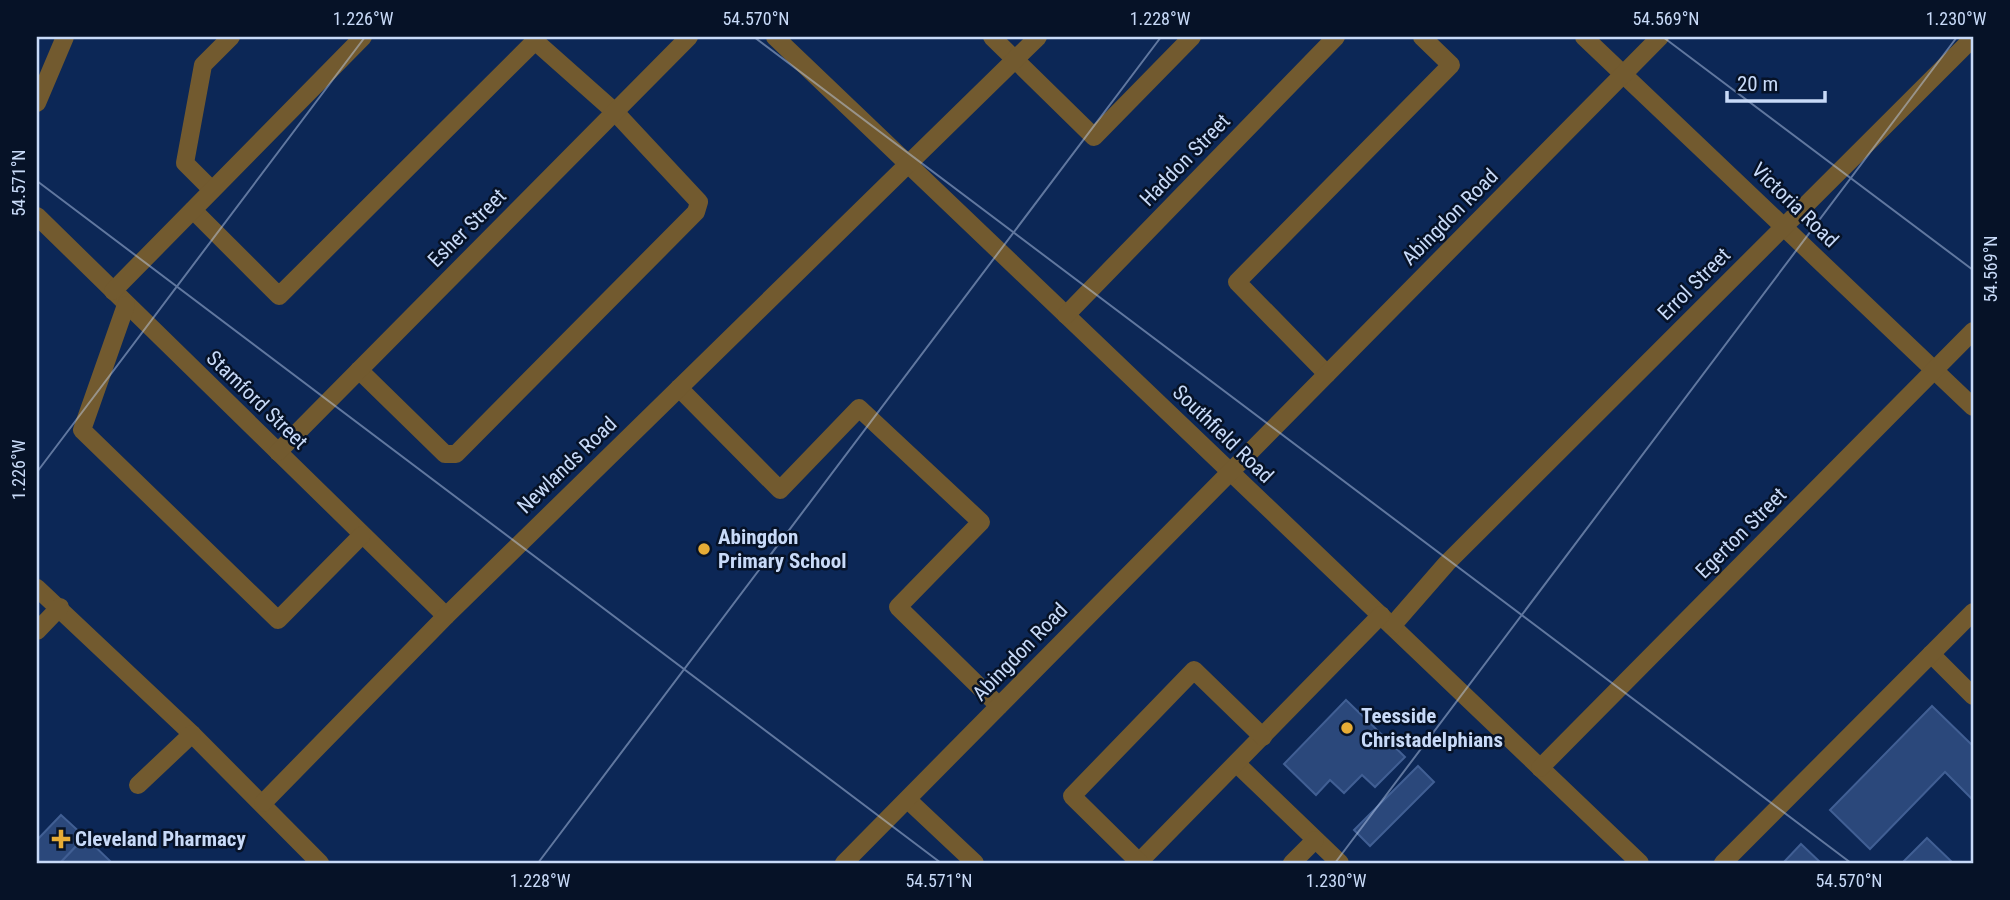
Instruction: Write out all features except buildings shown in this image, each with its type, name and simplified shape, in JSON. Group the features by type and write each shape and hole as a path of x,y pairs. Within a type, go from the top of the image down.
{"street":[{"path":"37,103 65,37"},
{"path":"212,190 185,163 203,65 231,37"},
{"path":"113,291 363,37"},
{"name":"Esher Street","path":"278,452 689,37"},
{"name":"Southfield Road","path":"775,37 1640,863"},
{"path":"992,37 1094,137 1192,37"},
{"name":"Newlands Road","path":"263,803 446,616 1038,37"},
{"name":"Haddon Street","path":"1066,315 1336,37"},
{"path":"1327,374 1237,282 1451,65 1422,37"},
{"name":"Victoria Road","path":"1584,37 1973,407"},
{"name":"Abingdon Road","path":"844,863 1228,470 1273,429 1660,37"},
{"name":"Errol Street","path":"1139,863 1263,737 1447,563 1973,38"},
{"path":"192,210 279,296 536,41 615,112 699,202 696,212 456,454 445,454 359,370"},
{"name":"Stamford Street","path":"37,216 446,616"},
{"path":"126,304 82,430 92,440 278,620 362,535"},
{"name":"Egerton Street","path":"1540,768 1973,331"},
{"path":"679,388 779,490 859,408 981,522 898,607 999,706"},
{"path":"37,587 263,803 320,863"},
{"path":"37,631 60,607"},
{"path":"1723,863 1973,612"},
{"path":"1931,654 1973,696"},
{"path":"1139,863 1072,796 1194,670 1263,737"},
{"path":"138,785 192,734"},
{"path":"1237,764 1339,863"},
{"path":"908,800 975,863"},
{"path":"1292,863 1315,840"}],"place":[{"name":"Abingdon Primary School","path":"704,549"},
{"name":"Teesside Christadelphians","path":"1347,728"},
{"name":"Cleveland Pharmacy","path":"61,839"}]}
